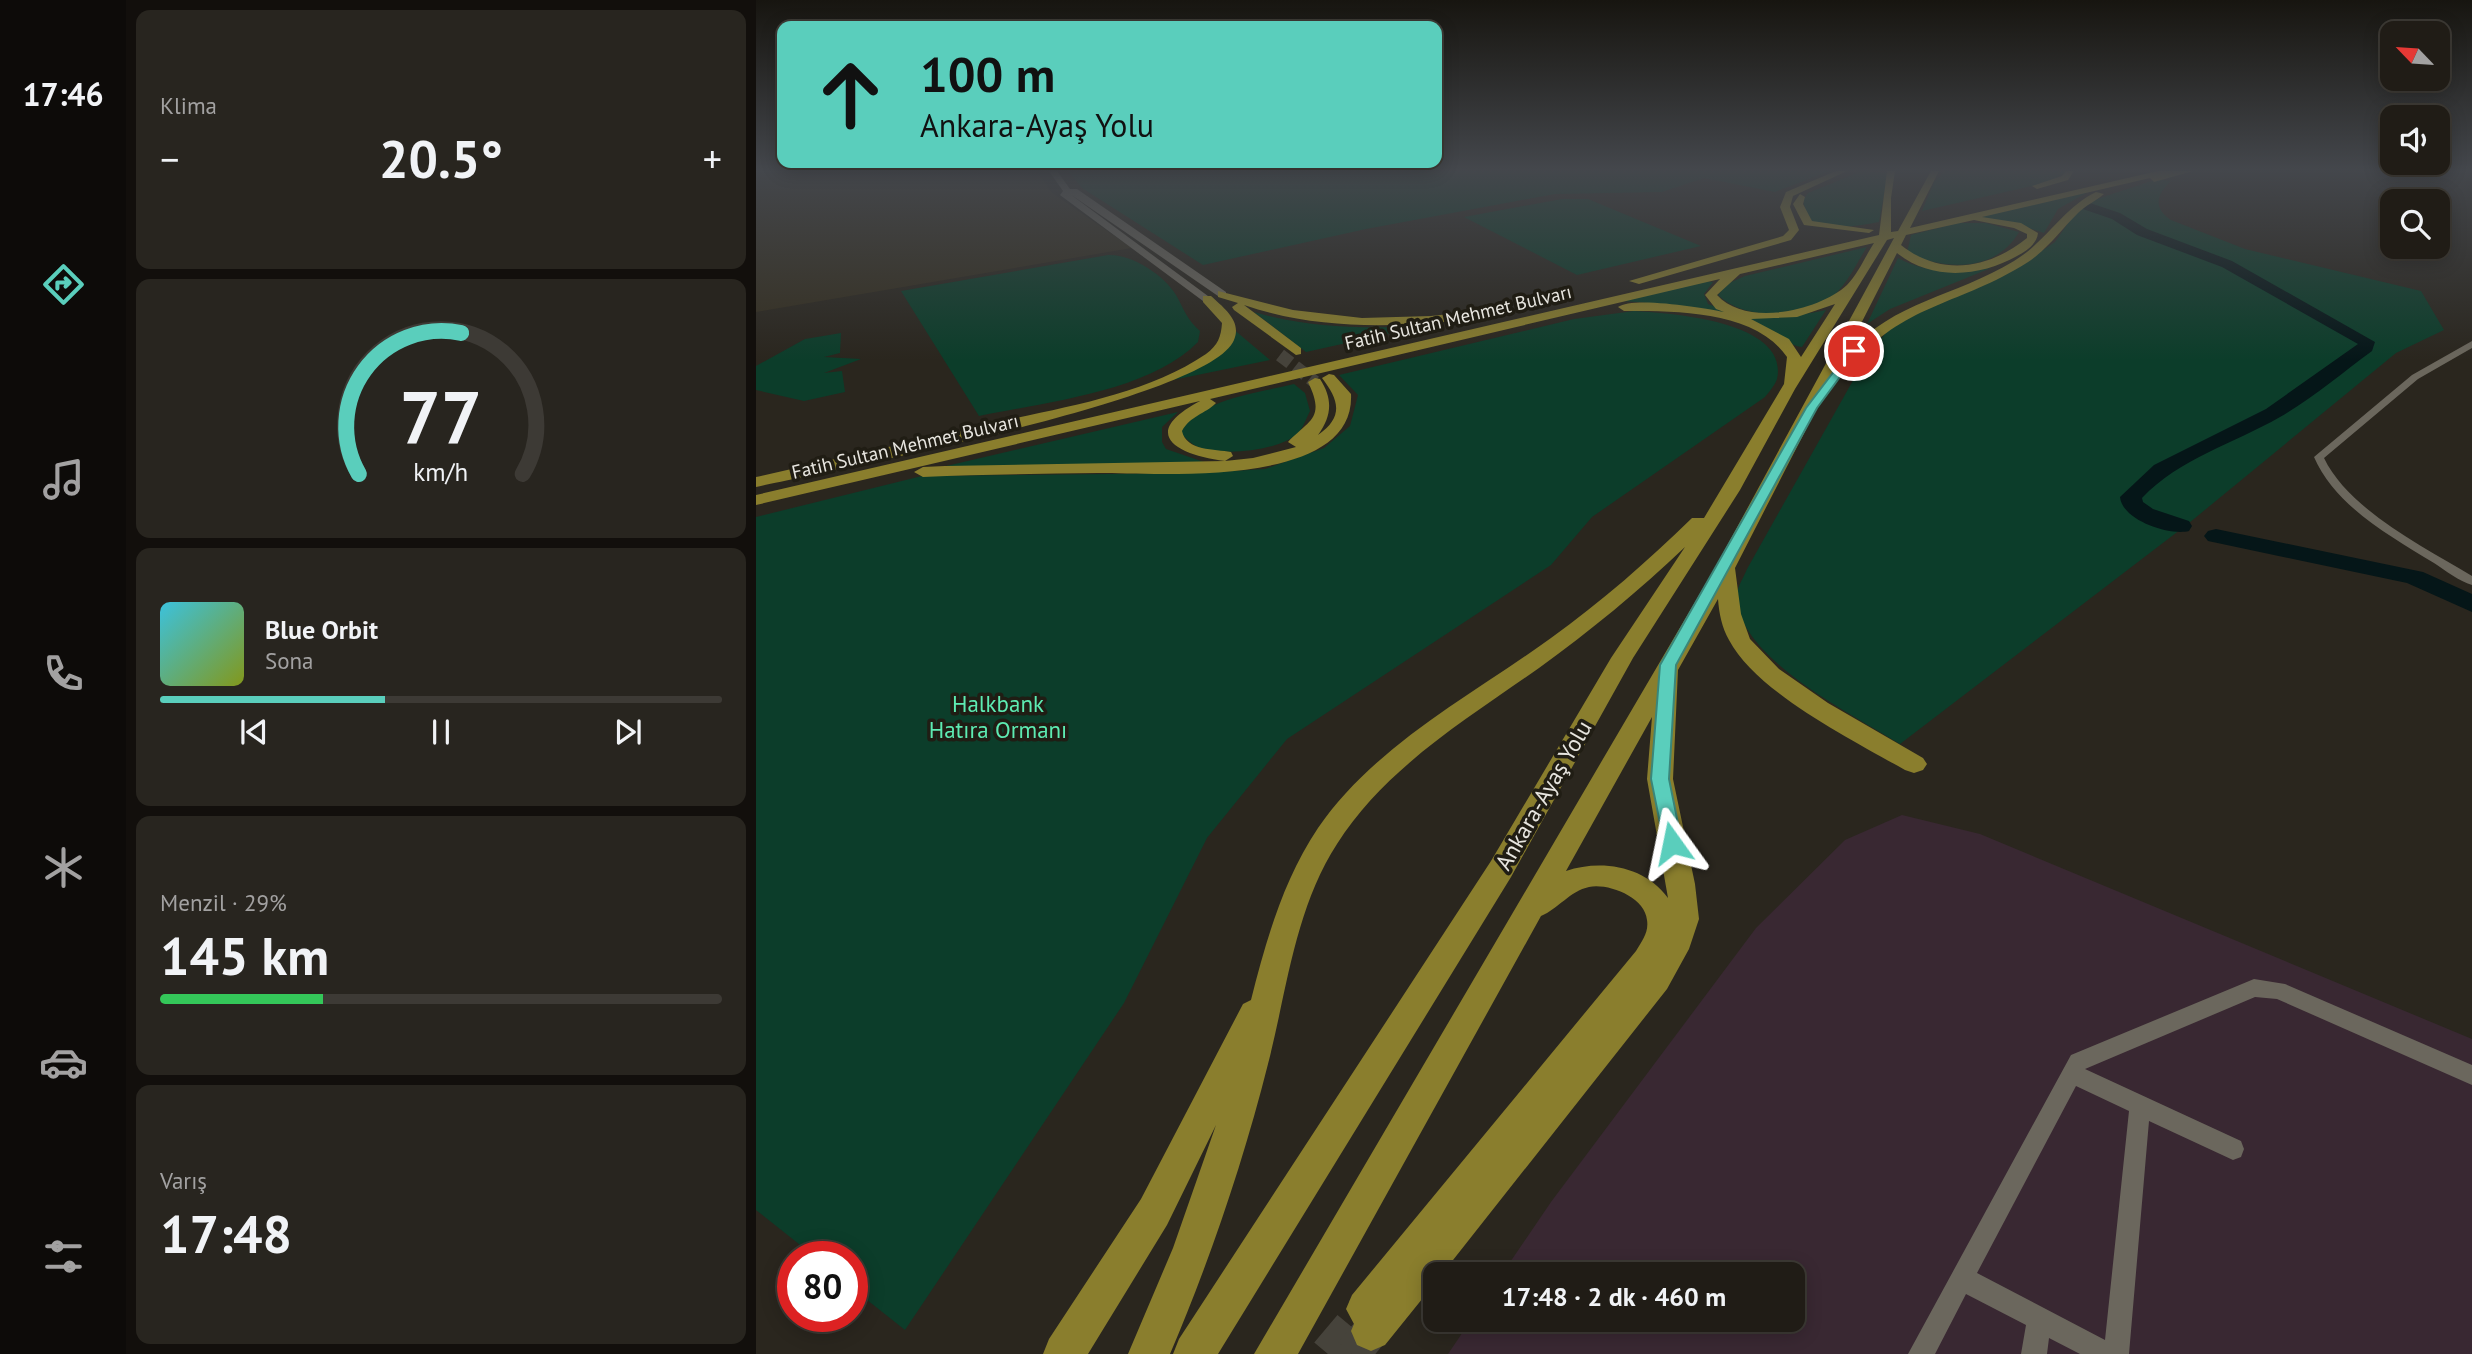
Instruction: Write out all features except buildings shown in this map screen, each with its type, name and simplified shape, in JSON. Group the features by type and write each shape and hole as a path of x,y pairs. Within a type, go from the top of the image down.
{"highway":[{"path":"1598,292 1790,234"},
{"name":"Fatih Sultan Mehmet Bulvarı","path":"756,482 1598,292 1872,234"},
{"name":"Fatih Sultan Mehmet Bulvarı","path":"756,500 1754,267 1874,234"},
{"path":"1754,267 1718,285 1712,290 1714,300 1729,309 1763,316 1814,310 1840,296 1877,234"},
{"name":"Ankara-Ayaş Yolu","path":"1194,1354 1501,869 1622,658 1731,490 1877,234"},
{"name":"Ankara-Ayaş Yolu","path":"1275,1354 1725,568 1902,234"},
{"path":"1896,246 1905,256 1923,264 1973,270 2001,263 2026,245 2032,234"},
{"path":"1812,408 1872,332 1906,310 2007,271 2048,242 2054,234"},
{"path":"1215,296 1277,312 1356,324 1421,322 1514,311"},
{"path":"1215,296 1296,351"},
{"path":"1215,296 1280,355"},
{"path":"1054,414 1167,380 1211,357 1228,338 1229,330 1228,322 1215,296"},
{"path":"1538,318 1625,306 1675,308 1722,315 1761,329 1788,347 1795,367 1788,389"},
{"path":"833,482 967,470 1225,467 1278,458 1308,447 1330,434 1340,423 1343,394 1322,380 1323,411 1313,430 1301,440 1255,454 1228,456 1184,449 1176,440 1174,430 1177,421 1189,411 1244,386"},
{"path":"1149,1354 1227,1153 1272,976 1311,863 1347,810 1369,787 1403,757 1594,616 1665,555 1731,490"},
{"path":"1725,568 1729,614 1740,641 1757,663 1841,721 1914,764"},
{"path":"1369,1320 1656,979 1674,948 1684,919 1661,791 1662,732 1668,665"},
{"path":"1369,1320 1647,960 1662,930 1659,910 1642,891 1628,883 1602,875 1570,881 1526,912"},
{"path":"1064,1354 1154,1212 1203,1120 1272,976"}],"main road":[{"path":"1119,234 1178,277 1215,296"},
{"path":"1136,234 1193,274 1215,296"},
{"path":"1178,277 1193,274"}],"street":[{"path":"2472,344 2415,377 2319,457 2322,468 2342,493 2403,538 2472,581"},
{"path":"1921,1354 2078,1062 2254,988 2278,990 2472,1075"},
{"path":"2072,1074 2233,1149"},
{"path":"2116,1354 2140,1106"},
{"path":"1961,1278 2106,1354"},
{"path":"2034,1354 2039,1319"}],"shaded area":[{"path":"756,234 1112,234 1132,248 756,312"},
{"path":"1902,815 1980,834 2472,1039 2472,1354 1448,1354 1463,1332 1805,1332 1805,1262 1510,1262 1551,1202 1756,928 1845,840"}],"green space":[{"path":"1155,234 1343,234 1203,265"},
{"path":"1497,234 1673,234 1701,246 1577,275"},
{"path":"2017,234 1997,255 1983,261 1952,265 1921,259 1907,253 1911,235"},
{"path":"2060,234 2207,234 2245,249 2421,291 2444,330 2396,353 2189,523 1900,744 1800,682 1776,662 1755,640 1742,618 1738,589 1860,368 1875,345 1896,322 2027,261 2055,242"},
{"path":"1867,247 1845,283 1834,295 1803,311 1756,313 1729,303 1718,295 1727,284 1745,276"},
{"path":"1108,255 1137,262 1164,280 1200,331 1198,342 1177,359 1125,384 1064,400 979,416 901,291"},
{"path":"1898,258 1931,269 1955,271 1991,268 1890,309 1867,324"},
{"path":"1703,281 1713,282 1704,294 1708,304 1737,313 1781,316 1826,310 1802,347 1793,345 1769,331 1712,315 1656,304 1616,301"},
{"name":"Halkbank Hatıra Ormanı","path":"1634,311 1673,314 1724,324 1765,344 1776,360 1777,379 1765,397 1592,517 1551,565 1287,739 1207,838 1124,1003 905,1330 868,1301 868,1241 795,1241 756,1210 756,517 922,476 1202,473 1265,469 1324,448 1350,426 1358,395 1339,375 1574,319"},
{"path":"1254,312 1338,326 1423,326 1306,352"},
{"path":"1232,328 1270,360 1173,380 1200,367"},
{"path":"841,333 840,353 824,357 861,359 824,373 842,371 845,392 804,401 756,390 756,366 805,339"},
{"path":"1294,384 1305,393 1310,411 1300,431 1281,443 1253,450 1224,452 1195,446 1179,432 1190,420 1216,404"},
{"path":"1178,412 1162,427 1162,442 1166,449 1207,463 942,467"}],"waterway":[{"path":"2148,234 2227,264 2367,342 2366,347 2297,398 2273,413 2179,459 2145,482 2131,497 2132,505 2145,514 2181,526"},
{"path":"2216,536 2414,577 2472,604"}],"tunnel":[{"path":"1280,355 1315,382"},
{"path":"1328,1354 1366,1309"},
{"path":"1352,1354 1371,1331"}],"route":[{"path":"1672,843 1660,779 1668,665 1725,568 1812,408 1854,351"}]}
